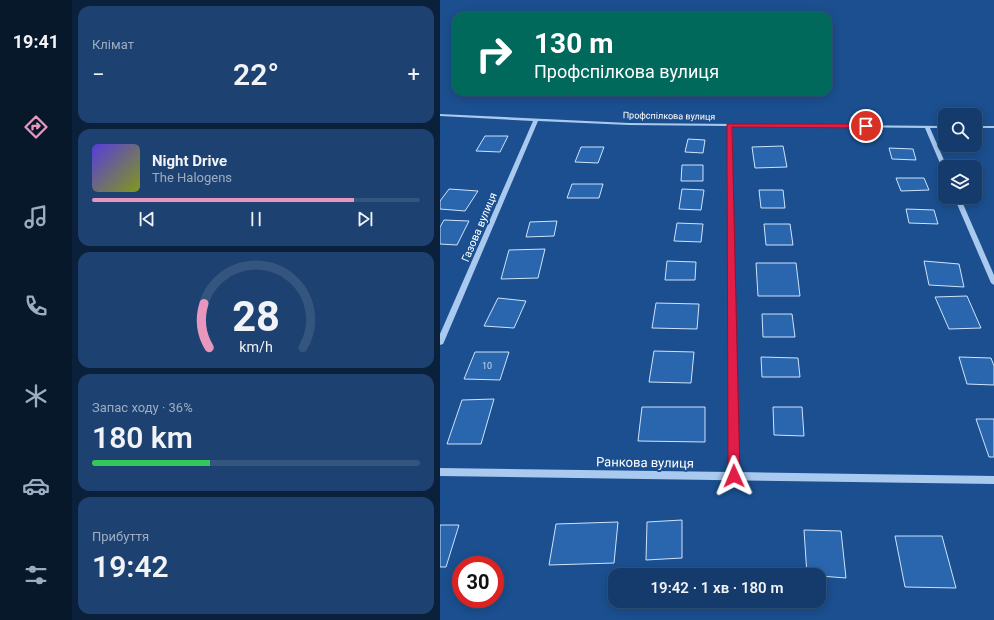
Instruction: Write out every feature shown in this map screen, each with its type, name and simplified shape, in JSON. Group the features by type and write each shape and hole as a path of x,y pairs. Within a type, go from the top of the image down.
{"street":[{"name":"Профспілкова вулиця","path":"440,115 629,124 938,127"},
{"name":"Газова вулиця","path":"440,342 536,120"},
{"path":"729,125 734,476"},
{"path":"927,127 941,160"},
{"path":"982,127 994,127"},
{"path":"960,204 994,283"},
{"name":"Ранкова вулиця","path":"440,472 994,480"}],"building":[{"path":"485,136 508,136 500,152 476,151"},
{"path":"688,139 705,140 703,153 685,152"},
{"path":"783,146 787,167 755,168 752,147"},
{"path":"581,147 604,147 598,163 575,162"},
{"path":"889,148 913,149 916,160 892,159"},
{"path":"682,165 703,165 703,181 681,181"},
{"path":"896,178 924,178 929,190 901,191"},
{"path":"572,184 603,184 599,198 567,198"},
{"path":"449,189 478,191 465,211 440,209 440,201"},
{"path":"682,189 704,190 701,210 679,209"},
{"path":"759,190 783,190 785,208 761,208"},
{"path":"906,209 934,210 938,224 909,223"},
{"path":"444,220 469,221 457,245 440,244 440,227"},
{"path":"557,221 554,236 526,237 530,222"},
{"path":"677,223 703,224 701,242 674,241"},
{"path":"764,224 790,224 793,245 766,245"},
{"path":"545,249 538,278 501,279 509,250"},
{"path":"667,261 696,262 695,280 665,280"},
{"path":"924,261 959,264 964,287 929,285"},
{"path":"756,263 796,263 800,296 758,296"},
{"path":"967,296 981,328 949,329 935,297"},
{"path":"498,298 526,301 514,328 484,326"},
{"path":"656,303 699,304 697,329 652,328"},
{"path":"762,314 792,314 795,337 763,337"},
{"path":"654,351 694,352 691,383 649,382"},
{"path":"475,352 509,352 500,380 464,379"},
{"path":"761,357 798,358 800,377 762,377"},
{"path":"959,357 991,358 994,366 994,385 967,384"},
{"path":"494,399 481,444 447,444 462,400"},
{"path":"642,407 705,407 705,442 638,441"},
{"path":"773,407 802,407 804,436 774,435"},
{"path":"976,419 994,419 994,457 989,457"},
{"path":"682,520 682,558 646,560 647,522"},
{"path":"618,522 614,563 549,565 556,524"},
{"path":"440,525 459,525 446,567 440,567"},
{"path":"804,530 841,531 846,578 826,576 826,568 807,568"},
{"path":"895,536 942,536 956,588 905,587"}],"route":[{"path":"734,476 729,125 866,126"}]}
